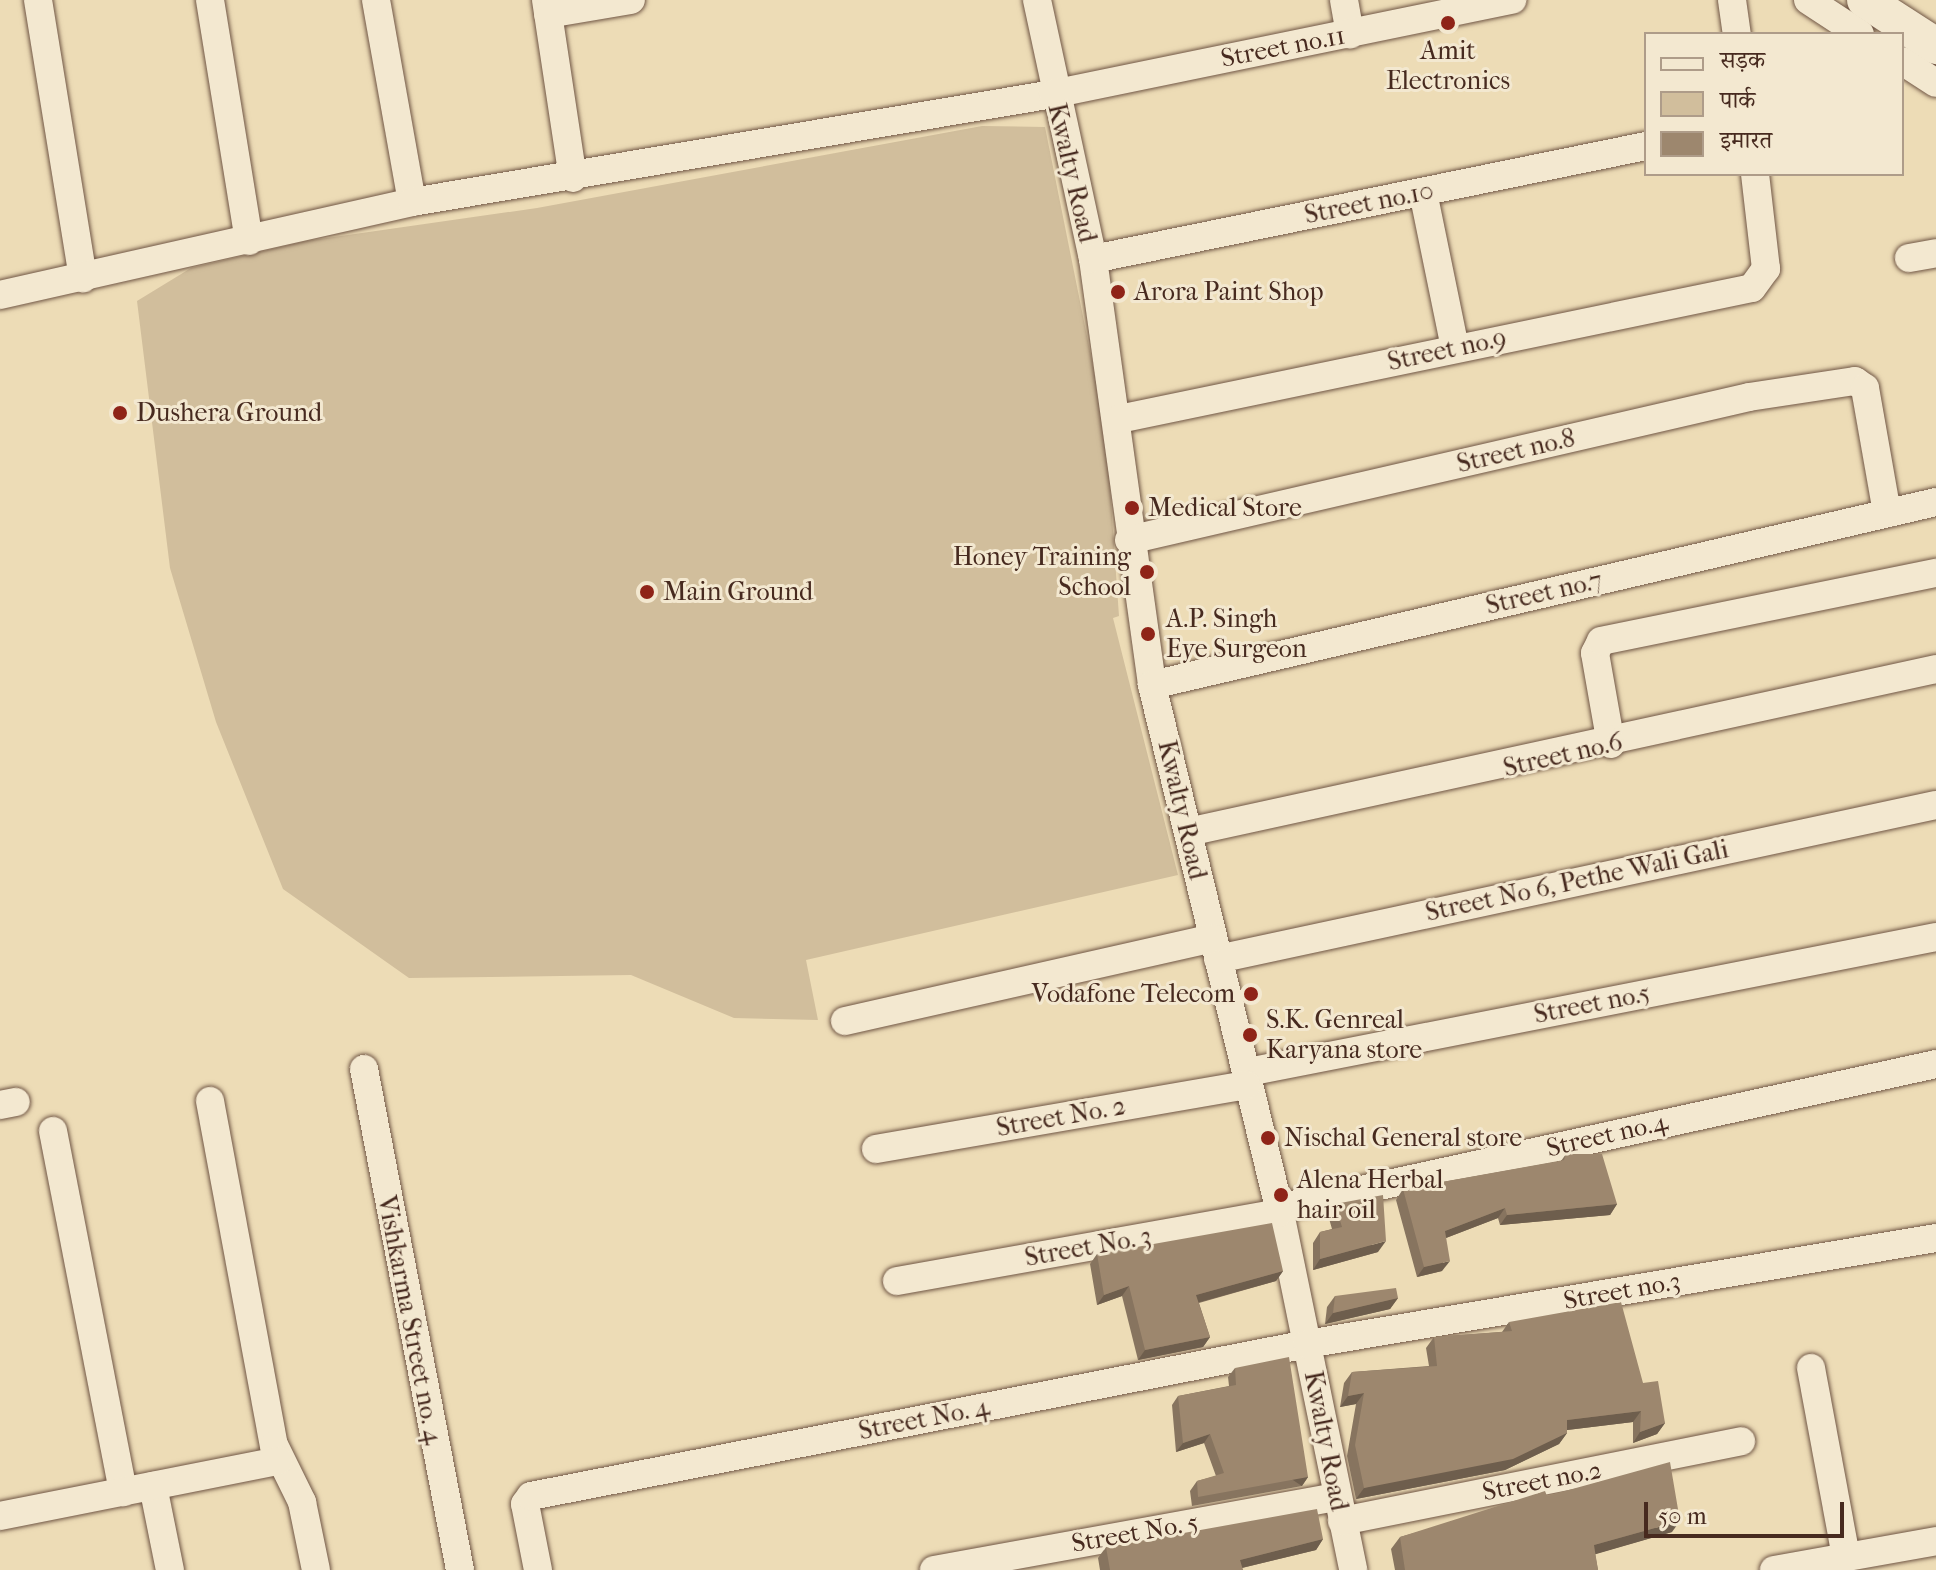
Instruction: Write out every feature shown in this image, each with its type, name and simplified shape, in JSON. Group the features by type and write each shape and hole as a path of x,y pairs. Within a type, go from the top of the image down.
{"street":[{"path":"38,0 83,278"},
{"path":"210,0 249,241"},
{"path":"376,0 412,202"},
{"path":"573,178 547,7 631,0"},
{"name":"Kwalty Road","path":"1037,0 1053,94 1093,259 1119,419 1129,540 1152,685 1279,1211 1353,1570"},
{"path":"1344,0 1350,34"},
{"name":"Street no.11","path":"0,295 412,202 573,178 1053,94 1512,0"},
{"path":"1732,0 1737,32"},
{"path":"1808,0 1857,32"},
{"path":"1865,0 1936,46"},
{"path":"1904,62 1936,83"},
{"name":"Street no.10","path":"1093,259 1644,146"},
{"name":"Street no.9","path":"1119,419 1752,288 1766,269 1755,176"},
{"path":"1423,192 1455,348"},
{"name":"Street no.8","path":"1129,540 1749,397 1860,382 1887,513"},
{"name":"Street no.7","path":"1152,685 1936,502"},
{"path":"1611,744 1595,653 1601,641 1936,573"},
{"name":"Street no.6","path":"1188,832 1611,744 1936,669"},
{"name":"Street No 6, Pethe Wali Gali","path":"845,1021 1936,805"},
{"name":"Street no.5","path":"1247,1078 1936,937"},
{"name":"Street no.4","path":"1279,1211 1936,1064"},
{"name":"Vishkarma Street no. 4","path":"364,1069 460,1570"},
{"name":"Street No. 2","path":"876,1149 1247,1078"},
{"path":"210,1101 279,1461 302,1502 316,1570"},
{"path":"53,1131 123,1492"},
{"name":"Street No. 3","path":"897,1281 1279,1211"},
{"name":"Street no.3","path":"1307,1344 1936,1238"},
{"name":"Street No. 4","path":"538,1570 525,1504 541,1494 1307,1344"},
{"path":"1811,1368 1846,1557"},
{"name":"Street no.2","path":"1339,1509 1741,1441"},
{"path":"0,1516 279,1461"},
{"path":"153,1486 170,1570"},
{"name":"Street No. 5","path":"940,1569 1339,1509"},
{"path":"1774,1570 1846,1557 1887,1560 1936,1541"}],"green space":[{"name":"Main Ground","path":"982,126 1045,127 1106,431 1119,616 1113,618 1178,875 806,960 818,1020 734,1018 631,975 409,978 283,889 216,722 170,568 137,301 191,268 306,241 537,208"}],"building":[{"path":"1566,1154 1602,1154 1617,1204 1507,1215 1505,1208 1445,1231 1450,1261 1424,1267 1403,1189 1564,1160"},
{"path":"1383,1195 1386,1241 1320,1259 1320,1232 1342,1227 1335,1204"},
{"path":"1272,1223 1283,1271 1196,1295 1210,1337 1145,1350 1129,1286 1104,1295 1097,1254"},
{"path":"1396,1288 1398,1298 1333,1313 1335,1296"},
{"path":"1621,1302 1643,1383 1658,1381 1665,1423 1640,1432 1641,1411 1567,1420 1567,1433 1513,1459 1364,1488 1355,1445 1364,1393 1348,1396 1352,1372 1437,1366 1434,1337 1512,1331 1509,1322"},
{"path":"1289,1357 1308,1477 1198,1497 1197,1481 1224,1473 1210,1434 1183,1443 1178,1396 1236,1385 1235,1368"},
{"path":"1670,1462 1680,1521 1594,1545 1598,1570 1405,1570 1400,1537 1545,1491 1547,1496"},
{"path":"1317,1509 1323,1539 1240,1560 1243,1570 1110,1570 1106,1547"}],"place":[{"name":"Amit Electronics","path":"1448,23"},
{"name":"Arora Paint Shop","path":"1118,292"},
{"name":"Dushera Ground","path":"120,413"},
{"name":"Medical Store","path":"1132,508"},
{"name":"Honey Training School","path":"1147,572"},
{"name":"Main Ground","path":"647,592"},
{"name":"A.P. Singh Eye Surgeon","path":"1148,634"},
{"name":"Vodafone Telecom","path":"1251,994"},
{"name":"S.K. Genreal Karyana store","path":"1250,1035"},
{"name":"Nischal General store","path":"1268,1138"},
{"name":"Alena Herbal hair oil","path":"1281,1195"}]}
